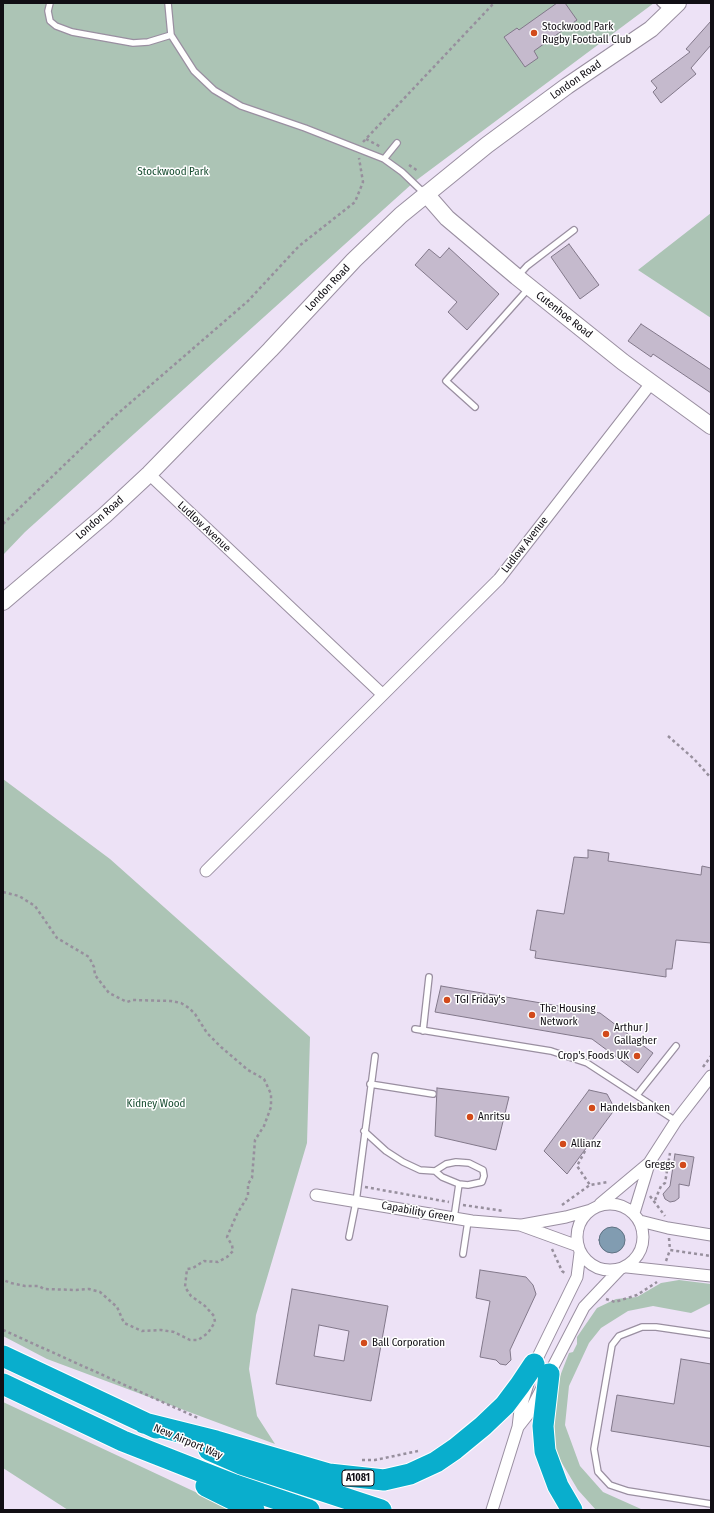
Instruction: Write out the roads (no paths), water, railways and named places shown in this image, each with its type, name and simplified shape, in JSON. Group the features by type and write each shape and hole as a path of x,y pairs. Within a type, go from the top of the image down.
{"highway":[{"name":"New Airport Way","path":"3,1356 144,1423 240,1464 380,1510"},
{"name":"A1081","path":"144,1423 216,1441 329,1474 384,1480 410,1474 436,1462 455,1449 483,1426 505,1405 520,1386 542,1369"},
{"path":"542,1369 545,1451 558,1486 572,1510"},
{"name":"New Airport Way","path":"3,1384 123,1441 235,1485 309,1510"},
{"path":"123,1441 186,1476 254,1510"}],"street":[{"name":"London Road","path":"3,602 149,474 270,350 354,260 426,194 567,86 651,28 669,6"},
{"name":"Cutenhoe Road","path":"426,194 447,218 516,277 711,426"},
{"name":"Ludlow Avenue","path":"206,871 499,579 652,382"},
{"name":"Ludlow Avenue","path":"149,474 382,694"},
{"path":"518,1427 529,1414 542,1369 577,1277 579,1249 577,1231 580,1223 594,1208 627,1184 649,1163 676,1122 711,1076"},
{"path":"493,1505 518,1427 520,1410 542,1369 584,1307 624,1268 635,1260 641,1251 644,1236 637,1217 641,1190 649,1163"},
{"name":"Capability Green","path":"316,1195 454,1218 520,1226"},
{"path":"520,1226 566,1217 594,1208 617,1204 626,1208 637,1217 668,1228 711,1235"},
{"path":"520,1226 579,1249 588,1262 597,1268 609,1271 624,1268 711,1276"}],"lane":[{"path":"50,3 48,11 50,21 56,26 72,32 117,42 140,43 171,35"},
{"path":"168,3 171,35 194,71 214,90 241,106 305,128 384,159 402,172 426,194"},
{"path":"384,159 396,143"},
{"path":"516,277 527,266 574,230"},
{"path":"475,407 446,381 529,287"},
{"path":"423,1031 429,977"},
{"path":"415,1029 551,1051 587,1063 676,1122"},
{"path":"637,1095 676,1046"},
{"path":"349,1237 356,1202 370,1084 375,1056"},
{"path":"370,1084 433,1094"},
{"path":"364,1131 386,1151 403,1162 420,1170 435,1171 446,1164 456,1162 469,1163 482,1170 484,1176 482,1182 468,1185 459,1184 442,1178 435,1171"},
{"path":"454,1218 459,1184"},
{"path":"463,1254 468,1220"},
{"path":"711,1335 656,1327 642,1327 619,1336 612,1345 594,1449 598,1472 610,1485 628,1491 711,1504"}],"water":[{"path":"612,1227 621,1231 625,1240 621,1249 612,1253 603,1249 599,1240 603,1231"}],"place":[{"name":"Stockwood Park Rugby Football Club","path":"534,33"},
{"name":"TGI Friday's","path":"447,1000"},
{"name":"The Housing Network","path":"532,1015"},
{"name":"Arthur J Gallagher","path":"606,1034"},
{"name":"Crop's Foods UK","path":"637,1056"},
{"name":"Handelsbanken","path":"592,1108"},
{"name":"Anritsu","path":"470,1117"},
{"name":"Allianz","path":"563,1144"},
{"name":"Greggs","path":"683,1165"},
{"name":"Ball Corporation","path":"364,1343"}],"park label":[{"name":"Stockwood Park","path":"173,172"},
{"name":"Kidney Wood","path":"156,1104"}]}
